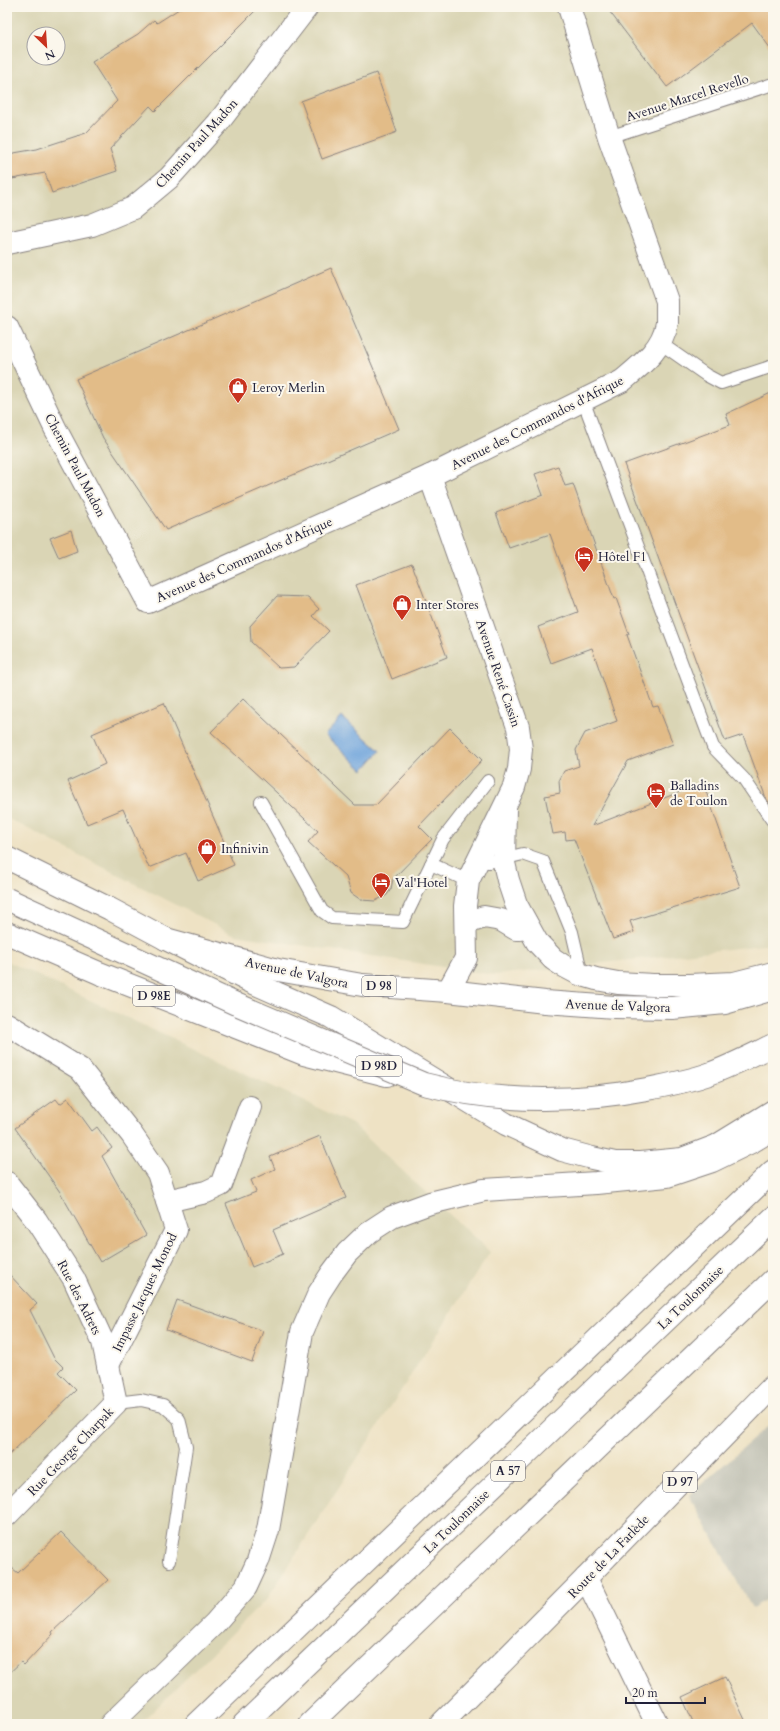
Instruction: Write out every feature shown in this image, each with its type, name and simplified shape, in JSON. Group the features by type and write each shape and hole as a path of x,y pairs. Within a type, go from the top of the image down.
{"main road":[{"name":"Chemin Paul Madon","path":"7,242 92,225 133,208 169,178 218,123 306,7"},
{"name":"Avenue des Commandos d'Afrique","path":"148,602 430,476 622,381 647,360 660,343 666,324 667,301 609,137 569,7"},
{"name":"Chemin Paul Madon","path":"7,327 55,428 148,602"},
{"name":"Avenue René Cassin","path":"430,476 518,727 521,749 519,769 514,787 468,882 465,906 466,958 448,991"},
{"name":"Avenue René Cassin","path":"505,804 504,859 508,880 516,904 526,923 537,942 553,959 582,975 618,983 689,986 734,983 773,973"},
{"name":"Avenue de Valgora","path":"7,858 110,909 166,940 285,972 362,985 448,991 553,1003 615,1007 672,1008 725,1003 773,989"},
{"name":"D 98D","path":"7,899 236,1004 424,1084 473,1095 510,1098 590,1098 666,1086 709,1074 773,1045"},
{"path":"466,923 484,917 500,920 516,929 520,929 526,923"},
{"name":"D 98E","path":"7,933 106,976 304,1054 424,1084"},
{"path":"166,940 249,981 331,1017 506,1124 544,1142 577,1154 615,1162 640,1163 682,1159 716,1146 773,1111"},
{"name":"Impasse Jacques Monod","path":"7,1024 80,1069 132,1135 158,1173 176,1230 108,1365"},
{"path":"167,1201 206,1192 221,1185 250,1107"},
{"path":"111,1724 215,1623 246,1587 258,1561 268,1530 302,1332 319,1293 332,1273 347,1253 369,1232 392,1217 430,1203 484,1190 596,1183 667,1176 712,1161 753,1141 773,1129"},
{"path":"196,1724 773,1171"},
{"name":"Rue des Adrets","path":"7,1183 36,1220 74,1279 103,1342 116,1403"},
{"name":"La Toulonnaise","path":"244,1724 773,1218"},
{"path":"310,1724 773,1280"},
{"name":"Route de La Farlède","path":"441,1724 773,1386"},
{"name":"Rue George Charpak","path":"7,1515 116,1403"},
{"path":"586,1578 657,1724"}],"lane":[{"name":"Avenue Marcel Revello","path":"609,137 773,84"},
{"path":"660,343 706,375 721,383 773,366"},
{"path":"583,400 713,747 744,779 772,820 773,819"},
{"path":"261,802 322,911 332,918 403,922 443,839 488,781"},
{"path":"477,862 490,862 522,854 543,861 572,932 582,975"},
{"path":"431,864 468,882"},
{"path":"116,1403 141,1400 163,1405 179,1419 186,1446 169,1561"}],"shaded area":[{"path":"7,7 773,7 773,944 495,975 235,935 7,818"},
{"path":"7,961 352,1124 490,1252 267,1599 140,1724 7,1724"},
{"path":"773,1422 773,1596 752,1608 689,1495"}],"water":[{"path":"342,717 380,751 363,770 325,735"}],"building":[{"path":"182,7 259,7 155,111 150,106 110,149 117,171 52,193 45,173 12,179 8,154 37,149 86,133 117,101 92,62 138,34 154,20 157,23"},
{"path":"606,7 773,7 773,52 752,23 667,87"},
{"path":"376,73 397,132 322,159 301,101"},
{"name":"Leroy Merlin","path":"331,268 399,429 166,530 103,438 76,379"},
{"path":"773,392 773,808 766,798 743,735 725,741 624,464 730,425 726,414"},
{"path":"558,466 565,486 573,484 614,599 616,598 629,634 627,635 653,707 658,706 673,744 628,761 592,826 703,783 740,887 630,921 634,932 613,939 574,839 566,840 565,832 553,834 545,796 560,793 559,781 564,771 579,766 576,750 585,733 617,721 592,648 551,663 538,627 578,612 550,534 509,548 496,513 543,495 535,474"},
{"path":"71,530 77,551 59,558 50,538"},
{"name":"Inter Stores","path":"412,564 447,657 392,679 356,585"},
{"path":"277,596 308,597 319,609 313,616 329,631 294,667 279,668 251,642 250,626"},
{"path":"243,699 355,805 376,805 450,728 482,760 419,826 432,839 393,879 391,889 387,895 375,901 361,900 351,893 346,877 308,842 318,831 211,732"},
{"path":"164,703 234,865 198,881 186,853 149,868 123,809 87,824 68,781 105,764 92,734"},
{"path":"68,1098 92,1131 97,1127 112,1148 102,1156 146,1235 100,1262 60,1192 15,1128 56,1099 60,1104"},
{"path":"320,1136 346,1198 273,1230 283,1254 252,1267 226,1204 256,1192 251,1180 275,1169 270,1157"},
{"path":"7,1272 37,1304 30,1310 54,1358 63,1367 58,1372 76,1390 7,1457"},
{"path":"177,1300 263,1331 252,1362 166,1330"},
{"path":"61,1532 108,1580 52,1632 53,1634 24,1665 21,1662 7,1675 7,1564 18,1573"},
{"path":"725,1677 747,1724 694,1724 682,1697"}],"place":[{"name":"Leroy Merlin","path":"238,404"},
{"name":"Hôtel F1","path":"584,573"},
{"name":"Inter Stores","path":"402,621"},
{"name":"Balladins de Toulon","path":"656,809"},
{"name":"Infinivin","path":"207,865"},
{"name":"Val'Hotel","path":"381,899"}]}
